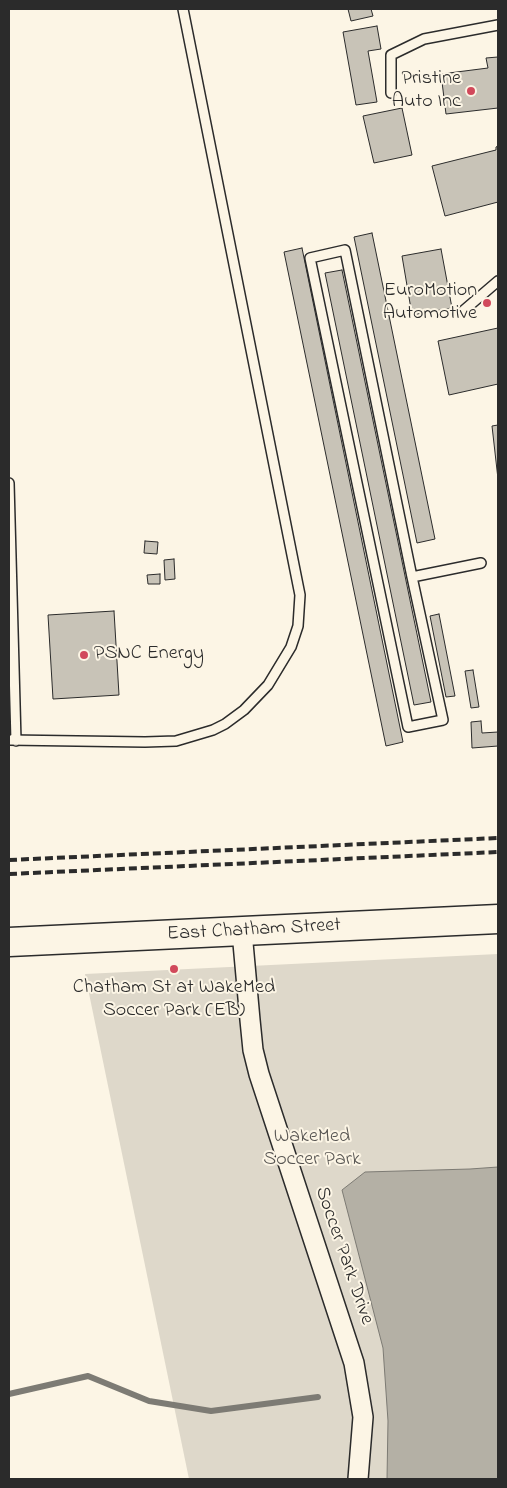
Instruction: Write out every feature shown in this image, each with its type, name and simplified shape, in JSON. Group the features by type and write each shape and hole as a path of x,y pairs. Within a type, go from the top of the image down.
{"main road":[{"name":"East Chatham Street","path":"9,942 498,919"}],"street":[{"name":"Soccer Park Drive","path":"242,932 251,1035 259,1074 354,1363 363,1417 358,1479"}],"lane":[{"path":"9,483 12,740 176,741 214,730 225,724 244,710 268,685 291,647 298,626 300,595 183,9"},
{"path":"391,93 391,54 424,39 498,25"},
{"path":"345,250 412,577 443,720 408,727 310,258 345,250"},
{"path":"463,311 498,281"},
{"path":"412,577 482,563"}],"green space":[{"name":"WakeMed Soccer Park","path":"498,954 498,1479 189,1479 85,974"}],"shaded area":[{"path":"498,1167 498,1479 387,1479 388,1421 383,1348 342,1190 365,1172"}],"building":[{"path":"348,9 371,9 373,16 351,21"},
{"path":"377,26 381,49 368,51 377,102 356,105 343,32"},
{"name":"Pristine Auto Inc","path":"498,57 498,108 446,114 441,74 488,68 486,58"},
{"path":"402,108 412,155 374,163 363,116"},
{"path":"498,146 498,202 445,216 432,166 496,150"},
{"path":"372,233 435,539 417,543 354,237"},
{"path":"302,248 403,742 386,746 284,252"},
{"path":"441,249 452,308 412,315 402,256"},
{"path":"342,270 431,702 414,705 325,273"},
{"path":"498,328 498,384 449,395 438,341"},
{"path":"498,425 498,479 492,426"},
{"path":"145,541 158,542 157,554 144,553"},
{"path":"174,559 175,579 165,580 164,560"},
{"path":"160,574 160,584 148,584 147,575"},
{"name":"PSNC Energy","path":"114,611 119,695 53,699 48,615"},
{"path":"439,614 455,696 446,697 430,616"},
{"path":"473,670 479,707 471,708 465,671"},
{"path":"481,721 482,733 498,732 498,746 472,748 471,722"}],"waterway":[{"path":"9,1394 88,1376 149,1401 211,1411 318,1397"}],"railway":[{"path":"9,860 498,838"},
{"path":"9,874 498,852"}],"place":[{"name":"Pristine Auto Inc","path":"471,91"},
{"name":"EuroMotion Automotive","path":"487,303"},
{"name":"PSNC Energy","path":"84,655"},
{"name":"Chatham St at WakeMed Soccer Park (EB)","path":"174,969"}]}
